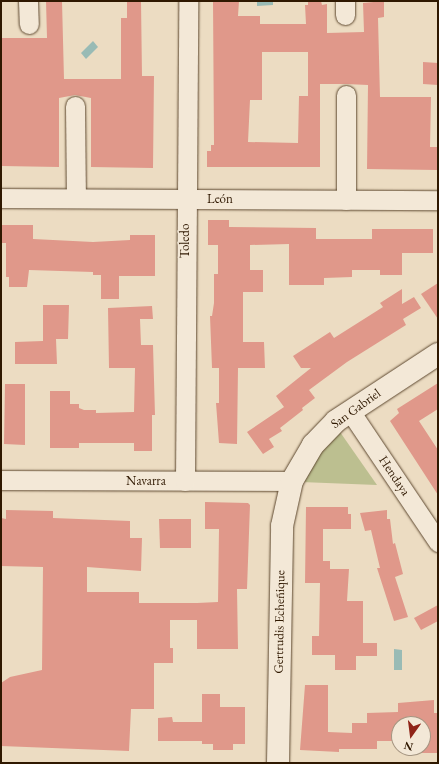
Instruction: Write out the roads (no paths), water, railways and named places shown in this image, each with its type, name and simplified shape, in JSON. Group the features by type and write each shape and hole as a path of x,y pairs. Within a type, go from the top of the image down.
{"street":[{"path":"28,1 29,24"},
{"name":"Toledo","path":"185,481 185,198 188,1"},
{"path":"346,94 346,200"},
{"path":"75,106 76,197"},
{"name":"León","path":"1,198 76,197 438,200"},
{"name":"San Gabriel","path":"292,482 313,445 350,411 438,354"},
{"name":"Hendaya","path":"350,411 438,542"},
{"name":"Navarra","path":"1,480 292,482"},
{"name":"Gertrudis Echeñique","path":"278,763 282,526 292,482"}],"water":[{"path":"257,1 273,1 273,5 257,6"},
{"path":"93,41 98,47 86,59 81,53"},
{"path":"394,649 402,650 402,670 394,670"}]}
